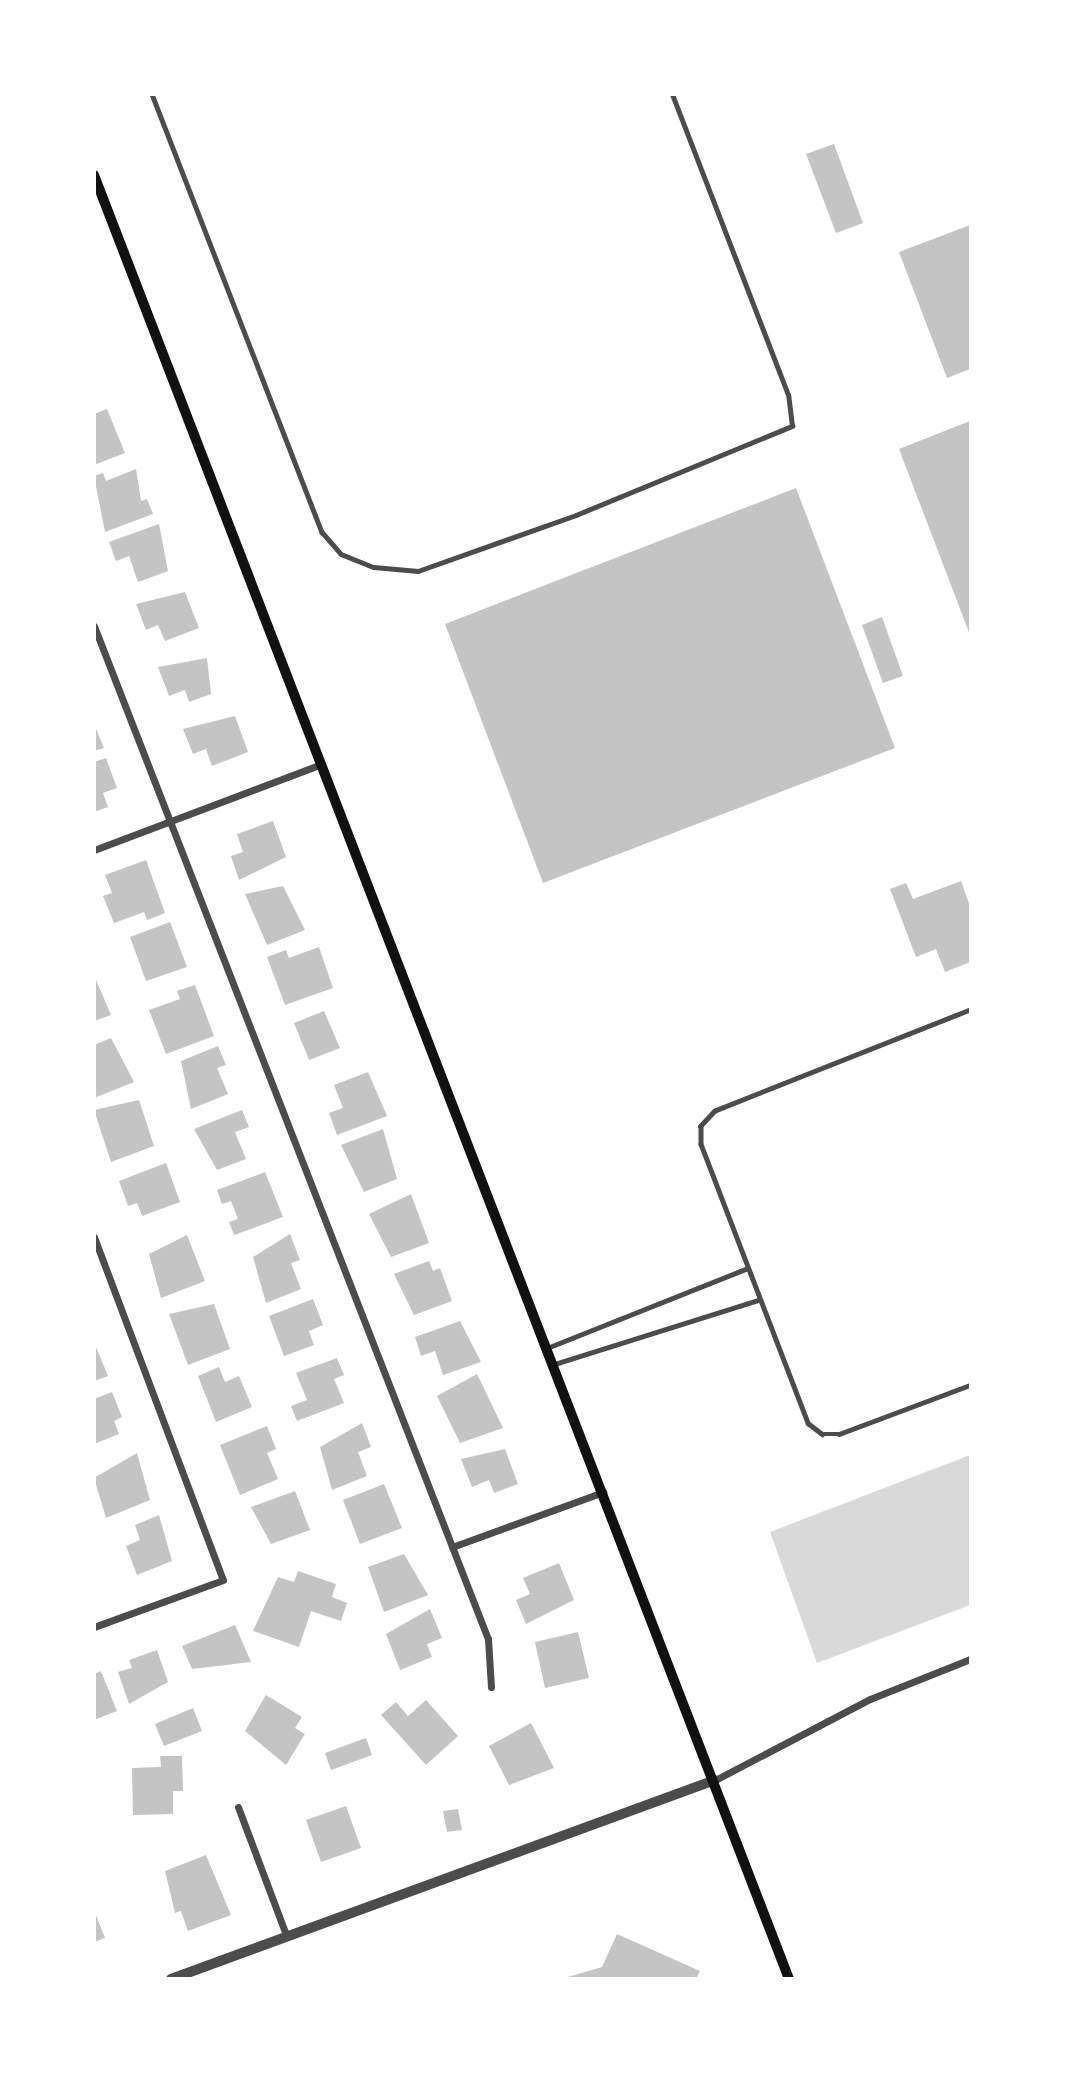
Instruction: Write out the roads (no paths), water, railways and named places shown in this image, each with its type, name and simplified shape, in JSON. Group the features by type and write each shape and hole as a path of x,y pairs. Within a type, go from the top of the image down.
{"main road":[{"path":"94,175 715,1780 789,1979"}],"street":[{"path":"94,626 488,1639 491,1687"},
{"path":"94,850 321,764"},
{"path":"94,1237 223,1580 94,1628"},
{"path":"452,1546 603,1492"},
{"path":"171,1979 715,1780 870,1699 971,1659"},
{"path":"238,1807 286,1935"}],"lane":[{"path":"152,94 322,532 341,554 374,567 418,571 602,505 792,426 788,395 672,94"},
{"path":"971,1010 715,1111 701,1126 701,1144 798,1407 822,1434 971,1385"},
{"path":"547,1348 746,1269"},
{"path":"553,1364 758,1300"}]}
